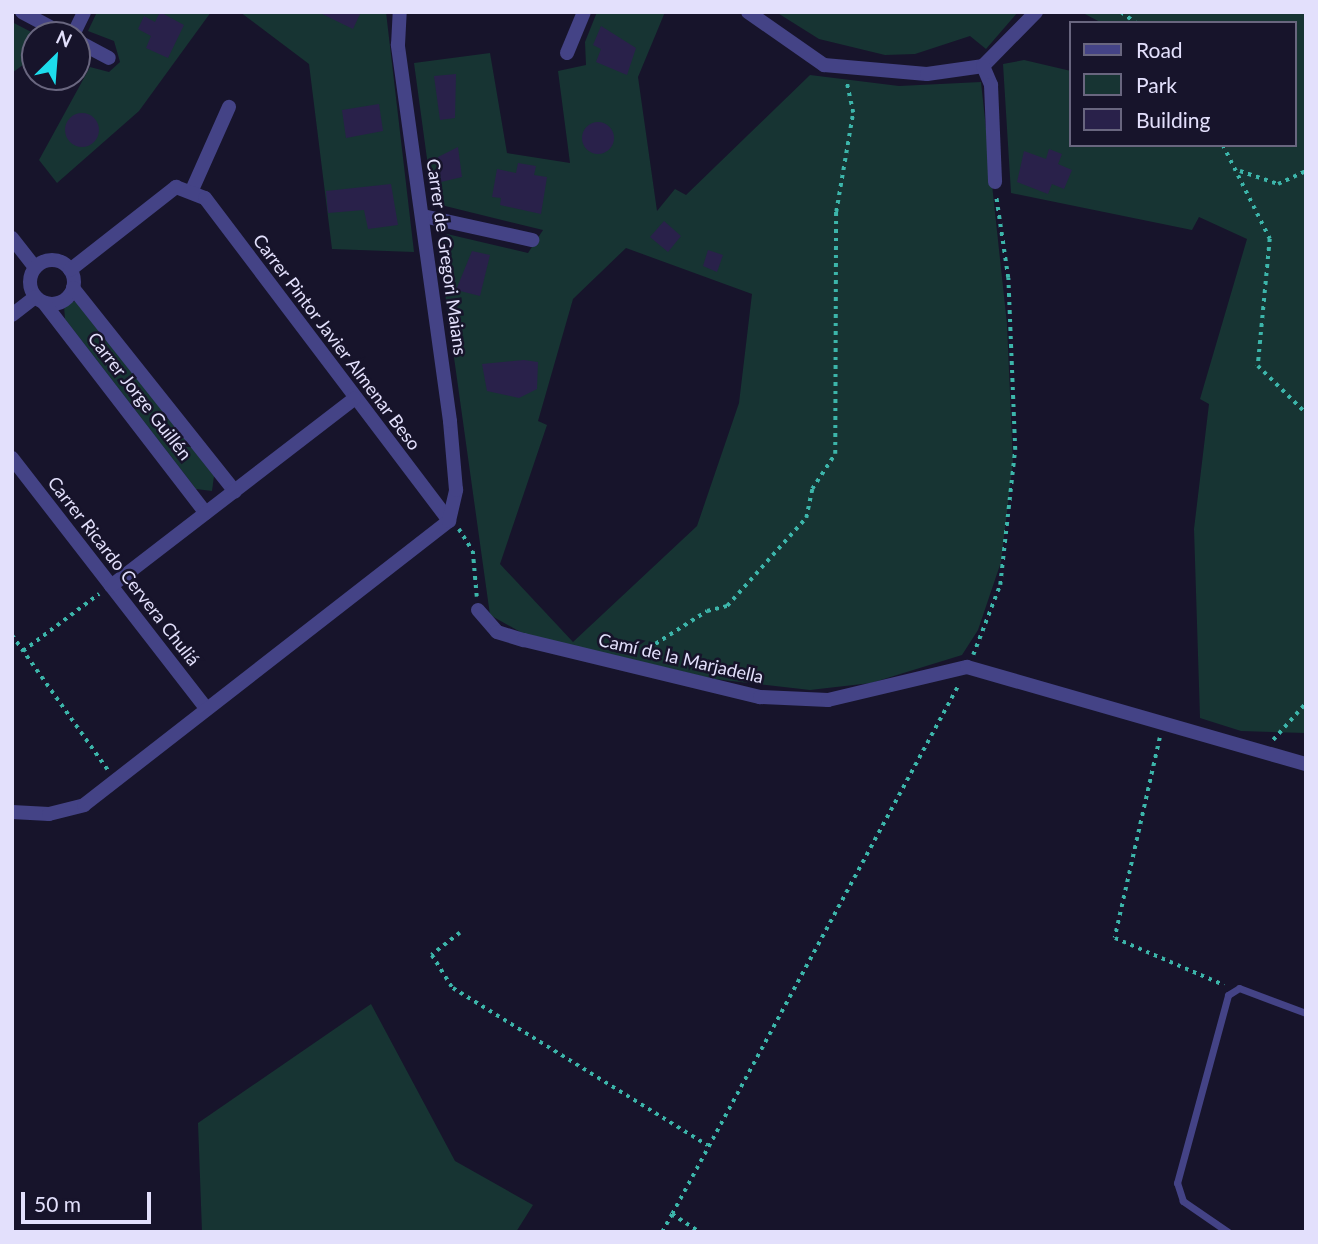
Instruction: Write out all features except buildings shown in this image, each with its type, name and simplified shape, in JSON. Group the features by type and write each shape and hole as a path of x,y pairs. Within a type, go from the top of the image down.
{"street":[{"path":"22,12 39,21"},
{"name":"Carrer de Gregori Maians","path":"400,12 398,45 423,216 454,507 449,522"},
{"path":"567,53 584,12"},
{"path":"748,12 806,56 842,69 927,74 983,66 1036,12"},
{"path":"91,48 109,58"},
{"path":"983,66 991,85 995,182"},
{"path":"70,270 176,187 192,190 229,107"},
{"name":"Carrer Pintor Javier Almenar Beso","path":"192,190 205,198 449,522"},
{"path":"423,216 533,240"},
{"path":"12,238 34,267"},
{"path":"12,315 40,300 62,302 73,288 70,270 52,259 34,267 29,284 40,300"},
{"name":"Carrer Jorge Guillén","path":"73,288 235,492"},
{"name":"Carrer Jorge Guillén","path":"40,300 206,513"},
{"path":"105,590 354,399"},
{"name":"Carrer Ricardo Cervera Chuliá","path":"12,458 105,590 205,707"},
{"path":"12,812 49,814 83,805 113,777 449,522"},
{"name":"Camí de la Marjadella","path":"478,610 497,632 760,696 828,700 967,667 1163,720 1306,764"}],"lane":[{"path":"1228,1232 1183,1201 1178,1183 1233,989 1306,1013"}],"path":[{"path":"632,665 660,639 727,606 806,518 812,489 835,454 836,212 853,113 842,69"},
{"path":"1224,147 1240,171 1270,239 1258,366 1306,413"},
{"path":"1240,171 1278,184 1306,171"},
{"path":"662,1232 967,667 1000,586 1015,450 1008,278 995,182"},
{"path":"449,522 466,534 473,551 478,610"},
{"path":"23,651 105,590"},
{"path":"12,635 113,777"},
{"path":"1266,752 1306,703"},
{"path":"1163,720 1142,837 1115,938 1233,989"},
{"path":"460,933 432,955 453,988 707,1145"},
{"path":"672,1214 700,1232"}],"green space":[{"path":"97,12 211,12 139,111 57,183 39,160 77,91 91,91 91,67 109,72 120,62 114,41 91,32 91,25"},
{"path":"240,12 386,12 414,252 332,249 309,64"},
{"path":"597,12 665,12 638,77 657,211 675,189 686,195 810,75 899,86 981,82 1007,324 1013,463 1001,562 978,630 962,655 871,683 810,690 714,679 524,634 490,615 438,243 447,234 528,253 543,230 433,203 414,63 490,53 507,153 570,163 558,71 586,65 585,42","holes":["626,248 752,294 739,403 697,526 573,642 500,564 547,425 538,421 573,299"]},
{"path":"776,12 1018,12 986,49 970,36 915,54 885,55 819,39"},
{"path":"1081,12 1306,12 1306,733 1241,731 1200,718 1194,529 1209,404 1200,399 1247,239 1199,217 1192,230 1011,193 1003,64 1024,60 1070,71 1070,147 1297,147 1297,21 1098,21"},
{"path":"12,22 21,27 21,66 12,73"},
{"path":"75,301 214,476 212,491 196,489 65,319 64,306"},
{"path":"371,1004 455,1161 533,1205 516,1232 202,1232 198,1123"}]}
